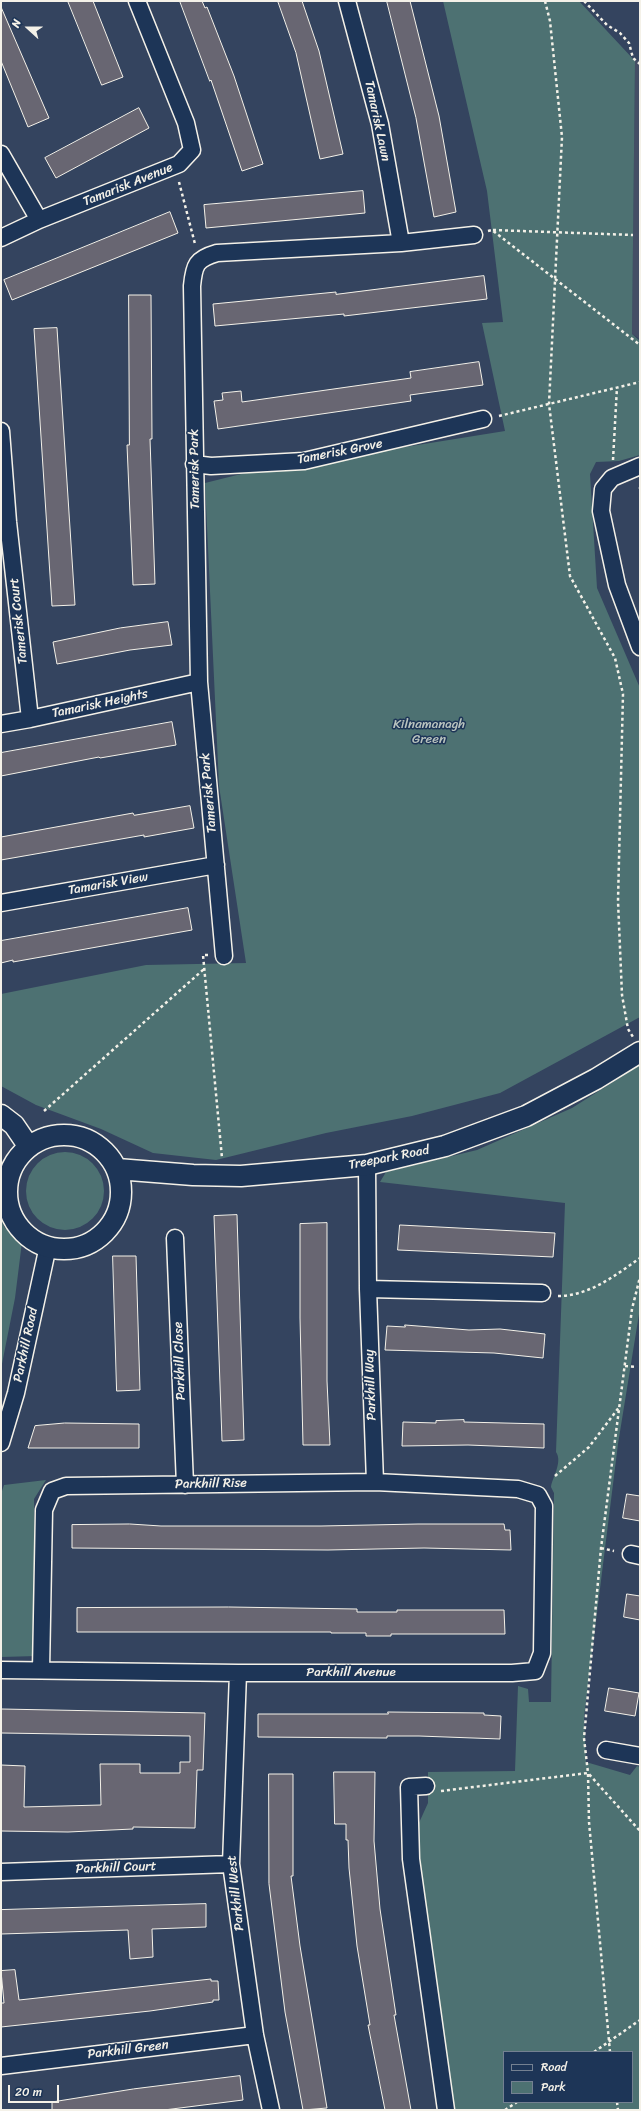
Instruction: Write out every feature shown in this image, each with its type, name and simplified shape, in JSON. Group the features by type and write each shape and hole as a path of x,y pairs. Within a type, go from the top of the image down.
{"street":[{"name":"Tamarisk Avenue","path":"1,238 39,220 179,164 192,150 186,123 137,1"},
{"name":"Tamarisk Lawn","path":"347,1 380,124 401,243"},
{"path":"1,154 39,220"},
{"name":"Tamerisk Park","path":"224,956 200,682 194,464 192,286 194,267 204,257 217,252 401,243 474,235"},
{"name":"Tamerisk Grove","path":"194,464 215,466 304,461 483,419"},
{"name":"Tamerisk Court","path":"1,431 4,523 30,720"},
{"path":"640,466 612,478 603,489 602,511 617,586 640,645"},
{"name":"Tamarisk Heights","path":"1,724 30,720 200,682"},
{"name":"Tamarisk View","path":"1,902 216,865"},
{"name":"Treepark Road","path":"117,1169 193,1175 241,1176 367,1165 445,1146 526,1116 596,1079 640,1052"},
{"path":"1,1115 14,1125 29,1147"},
{"path":"70,1135 87,1139 101,1148 117,1169 121,1185 120,1201 115,1217 108,1228 99,1237 80,1246 64,1249 48,1246 34,1240 23,1231 14,1218 8,1202 7,1188 10,1174 21,1154 29,1147 40,1140 53,1136 70,1135"},
{"name":"Parkhill Way","path":"367,1165 368,1289 374,1482"},
{"name":"Parkhill Close","path":"175,1238 185,1485"},
{"name":"Parkhill Road","path":"1,1443 16,1393 48,1246"},
{"path":"368,1289 542,1294"},
{"name":"Parkhill Rise","path":"41,1670 44,1510 52,1491 66,1486 374,1482 518,1489 538,1495 544,1506"},
{"name":"Parkhill Avenue","path":"1,1670 238,1673 512,1673 537,1675 542,1652 544,1506"},
{"name":"Parkhill West","path":"238,1673 231,1864 255,2034 271,2110"},
{"path":"606,1750 640,1756"},
{"path":"430,1789 409,1787 411,1859 446,2110"},
{"name":"Parkhill Court","path":"1,1872 231,1864"},
{"name":"Parkhill Green","path":"1,2066 255,2034"}],"path":[{"path":"545,1 550,21 562,137 549,404 570,576 615,658 623,694 618,901 622,995 628,1028"},
{"path":"584,1 607,25 620,33 629,43 633,58 640,64"},
{"path":"180,182 196,245"},
{"path":"492,230 640,345"},
{"path":"474,235 492,230 633,235"},
{"path":"483,419 640,382"},
{"path":"612,478 617,387"},
{"path":"222,1163 203,955 224,956"},
{"path":"44,1111 204,968"},
{"path":"558,1296 572,1296 612,1278 640,1258"},
{"path":"610,2051 589,1822 588,1774 584,1738 601,1548 621,1405 632,1309 640,1277"},
{"path":"626,1366 637,1368"},
{"path":"555,1476 589,1447 621,1405"},
{"path":"601,1548 614,1551"},
{"path":"430,1789 588,1774"},
{"path":"588,1774 640,1831"},
{"path":"596,2051 640,2020"},
{"path":"505,2110 516,2103"}],"shaded area":[{"path":"640,59 640,339 632,334 635,61"}],"green space":[{"name":"Kilnamanagh Green","path":"443,1 579,1 635,61 632,334 640,341 640,455 619,461 596,462 590,474 597,588 640,688 640,1017 500,1093 412,1116 326,1133 216,1160 153,1153 101,1129 36,1105 1,1086 1,994 146,965 246,963 219,786 205,483 249,472 505,431 482,323 503,322 487,191"},
{"path":"640,1065 640,1308 618,1444 584,1717 586,1762 630,1775 637,1766 640,1767 640,2110 455,2110 421,1874 418,1825 428,1803 428,1772 515,1771 518,1686 528,1689 529,1702 551,1702 554,1493 551,1487 558,1465 558,1456 556,1452 565,1203 380,1182 386,1172 477,1150 572,1108"},
{"path":"65,1152 80,1155 87,1159 97,1169 101,1176 104,1191 101,1206 97,1213 87,1223 80,1227 65,1230 50,1227 43,1223 33,1213 29,1206 26,1191 29,1176 33,1169 43,1159 50,1155"},
{"path":"1,1220 5,1228 22,1242 15,1298 1,1369"},
{"path":"46,1480 34,1499 37,1656 1,1657 1,1494 4,1485"}],"building":[{"path":"68,1 93,1 123,77 102,85"},
{"path":"180,1 202,1 205,8 207,7 234,76 263,164 242,171 211,80 210,81"},
{"path":"278,1 302,1 319,51 343,154 320,159 296,53"},
{"path":"387,1 410,1 439,116 456,212 434,217 416,118"},
{"path":"1,7 49,118 28,127 1,61"},
{"path":"139,108 149,128 56,178 45,158"},
{"path":"363,191 365,213 206,228 204,205"},
{"path":"170,212 178,233 12,300 4,280"},
{"path":"484,276 487,299 344,316 344,314 215,326 213,304 336,292 336,294"},
{"path":"129,295 151,295 152,439 150,439 155,584 133,585 127,445 129,445"},
{"path":"57,328 75,605 52,606 34,329"},
{"path":"479,362 483,385 410,395 411,401 218,429 214,401 223,400 222,393 241,391 242,402 411,378 410,372"},
{"path":"168,622 172,645 130,650 57,664 53,642 120,628"},
{"path":"172,722 176,745 99,757 1,776 1,753"},
{"path":"190,806 194,828 144,837 144,835 1,860 1,837 133,813 134,815"},
{"path":"188,908 192,930 1,963 1,941"},
{"path":"237,1215 244,1440 222,1441 214,1216"},
{"path":"327,1223 327,1381 330,1445 303,1445 300,1318 300,1224"},
{"path":"400,1225 555,1233 553,1257 398,1250"},
{"path":"113,1256 136,1256 140,1390 117,1391"},
{"path":"405,1325 469,1330 500,1329 545,1334 543,1358 494,1353 385,1350 387,1326 405,1327"},
{"path":"464,1420 464,1422 544,1424 544,1448 468,1445 402,1446 403,1422 436,1423 436,1421"},
{"path":"65,1423 139,1424 139,1448 28,1448 35,1426"},
{"path":"627,1494 640,1496 640,1521 623,1518"},
{"path":"130,1524 161,1526 321,1526 504,1524 505,1530 510,1530 511,1550 424,1548 328,1550 72,1548 72,1525"},
{"path":"627,1594 640,1596 640,1620 624,1617"},
{"path":"229,1607 357,1609 357,1612 397,1612 397,1610 504,1610 505,1634 391,1634 391,1636 366,1636 366,1633 331,1632 77,1632 77,1608"},
{"path":"609,1688 639,1693 635,1716 605,1711"},
{"path":"1,1709 205,1713 203,1770 197,1770 195,1828 133,1827 133,1829 68,1832 1,1831 1,1765 25,1766 24,1807 101,1805 100,1764 140,1764 140,1773 180,1773 180,1762 190,1762 190,1736 1,1733"},
{"path":"388,1712 484,1713 484,1715 501,1716 500,1739 419,1736 387,1736 387,1738 258,1737 258,1714 388,1714"},
{"path":"334,1772 375,1772 374,1841 380,1909 396,2015 394,2015 411,2110 385,2110 368,2025 370,2025 357,1946 349,1868 348,1840 346,1840 346,1824 335,1824"},
{"path":"269,1774 293,1774 293,1876 291,1876 300,1946 327,2108 303,2110 285,2012 269,1884"},
{"path":"206,1904 206,1927 152,1929 153,1957 130,1959 128,1930 1,1934 1,1910"},
{"path":"15,1970 19,2000 211,1979 211,1981 218,1981 219,2000 150,2011 1,2027 1,2003 4,2003 1,1971"},
{"path":"240,2076 243,2100 164,2110 52,2110 52,2102 133,2089"}]}
